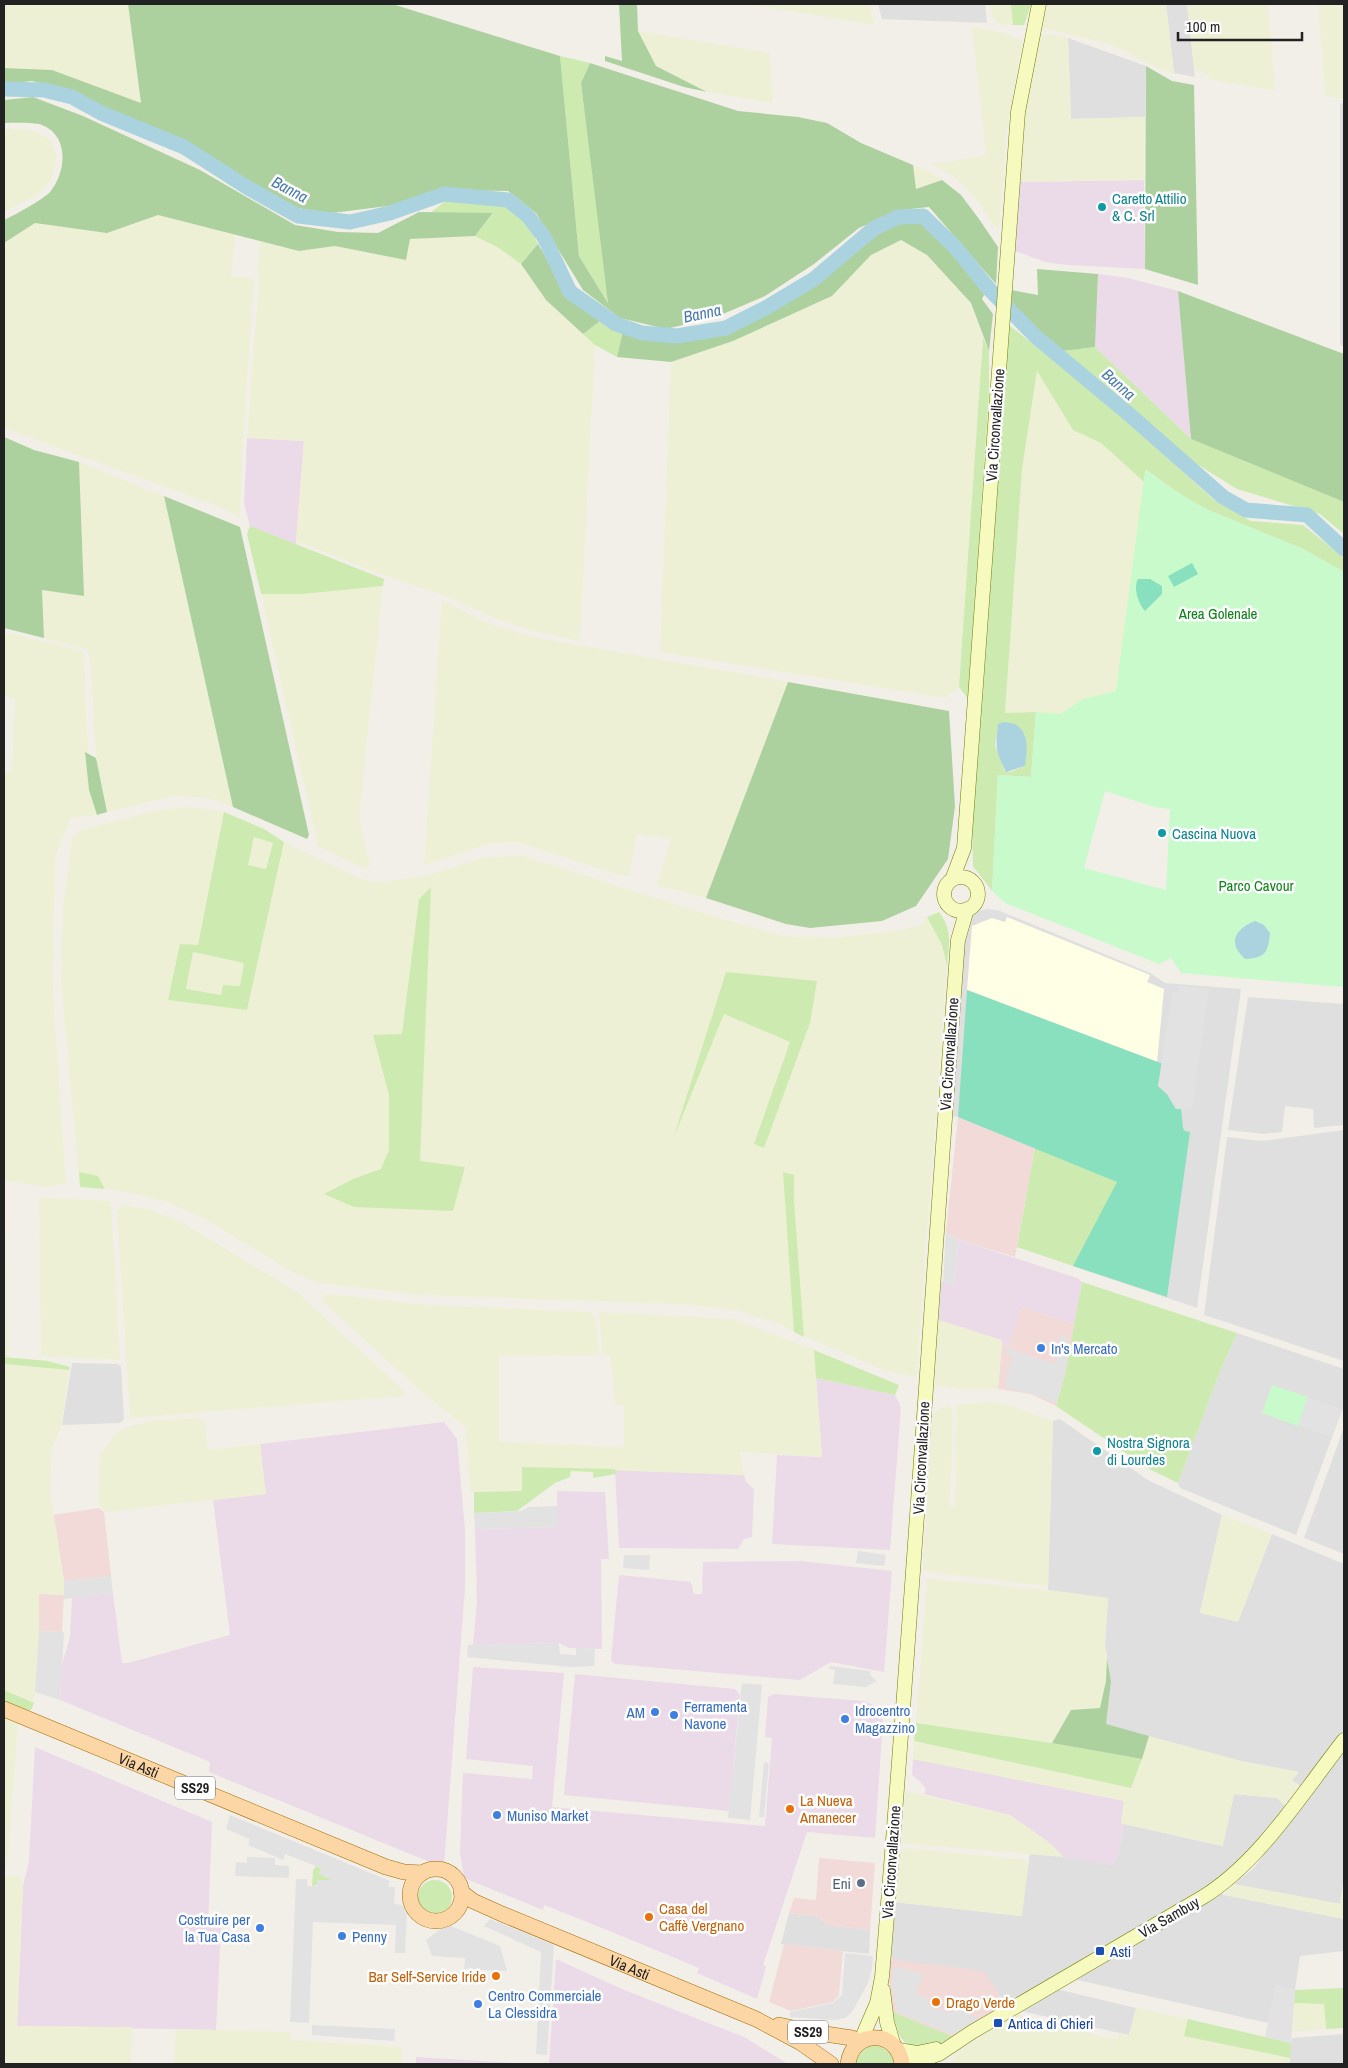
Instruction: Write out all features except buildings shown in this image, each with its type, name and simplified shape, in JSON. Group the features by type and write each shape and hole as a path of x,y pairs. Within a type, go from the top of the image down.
{"main road":[{"name":"Via Circonvallazione","path":"952,880 964,848 1018,112 1030,42 1039,4"},
{"name":"Via Circonvallazione","path":"964,848 971,880"},
{"path":"962,877 971,880 977,888 975,903 967,910 956,910 949,906 944,898 948,883 962,877"},
{"name":"Via Circonvallazione","path":"949,906 958,940"},
{"name":"Via Circonvallazione","path":"862,2041 872,2016 882,1977 902,1696 914,1571 925,1385 958,940 967,910"},
{"name":"Via Asti","path":"4,1709 386,1867 404,1872 422,1873"},
{"name":"Via Sambuy","path":"896,2048 917,2053 951,2045 1203,1897 1230,1878 1259,1848 1344,1740"},
{"name":"Via Asti","path":"386,1867 410,1891"},
{"path":"435,1869 447,1872 458,1882 461,1892 459,1905 456,1911 446,1918 427,1920 416,1912 412,1906 410,1891 412,1884 422,1873 435,1869"},
{"name":"Via Asti","path":"461,1892 473,1901 502,1914 756,2019 801,2043 831,2064"},
{"name":"Via Asti","path":"456,1911 477,1909 502,1914"},
{"name":"Via Circonvallazione","path":"882,1977 887,2022 896,2048"},
{"path":"832,2036 854,2030 872,2016"},
{"name":"Via Asti","path":"756,2019 862,2041 880,2038 896,2048"},
{"path":"848,2064 850,2054 862,2041"},
{"name":"Via Sambuy","path":"910,2064 939,2059 951,2045"},
{"path":"896,2048 902,2064"}],"shaded area":[{"path":"4,4 128,4 141,104 52,70 4,68"},
{"path":"746,4 870,4 875,25"},
{"path":"878,4 985,4 987,23 882,19"},
{"path":"991,4 1011,4 1013,25 1000,25 992,16"},
{"path":"1048,4 1166,4 1174,73 1160,70 1121,49 1098,41 1041,28"},
{"path":"1166,4 1187,4 1195,77 1174,73"},
{"path":"1187,4 1268,4 1275,90 1210,80 1208,75 1194,69"},
{"path":"1318,4 1344,4 1344,99 1325,96"},
{"path":"972,27 1005,33 1023,41 1007,127 999,228 992,223 977,200 963,185 951,175 930,163 943,163 986,155"},
{"path":"638,31 770,53 773,103 707,92 656,66"},
{"path":"1050,34 1068,38 1071,119 1145,117 1144,180 1019,182 1022,126 1037,40 1041,35"},
{"path":"1068,38 1146,66 1145,117 1071,119"},
{"path":"1340,103 1344,104 1344,347 1340,344"},
{"path":"4,128 35,131 51,140 57,158 51,180 40,193 4,212"},
{"path":"913,165 930,172 942,180 915,189"},
{"path":"1144,180 1145,269 1045,262 1015,251 1019,182"},
{"path":"158,215 235,235 231,276 251,278 254,282 243,438 240,517 220,507 4,428 4,243 35,223 107,233"},
{"path":"475,236 499,248 521,264 546,300 595,345 580,641 529,630 495,618 445,596 370,570 296,541 304,441 247,438 259,279 257,272 260,241 299,251 335,246 405,260 410,239"},
{"path":"901,240 927,255 971,304 983,338 959,687 946,698 660,652 671,362 733,341 832,296 871,255"},
{"path":"1098,274 1128,278 1178,291 1191,439 1095,347"},
{"path":"1037,370 1073,430 1101,443 1144,482 1116,691 1083,699 1061,715 1036,712 1005,713 1022,469"},
{"path":"247,438 304,441 296,545 250,526 244,504"},
{"path":"79,462 164,496 233,807 207,798 173,796 107,812 96,758 88,650 44,638 41,590 84,595"},
{"path":"383,586 359,818 370,865 365,869 318,846 261,594 303,594"},
{"path":"442,600 487,623 532,637 788,682 706,898 657,885 671,839 637,834 629,876 620,875 517,842 491,843 424,865"},
{"path":"4,632 78,650 84,654 88,754 85,753 89,790 97,815 70,818 55,858 53,994 66,1184 44,1187 4,1180 4,771 12,772 15,699 5,696 4,701"},
{"path":"188,807 224,812 198,945 180,945 169,1000 247,1010 284,842 359,878 376,883 425,876 483,858 520,855 728,921 783,936 835,938 901,930 921,925 927,917 942,945 947,966 916,1377 884,1370 794,1332 782,1325 736,1310 680,1304 422,1295 319,1283 294,1273 203,1218 164,1201 113,1189 80,1187 61,983 63,907 72,838 81,830 155,811"},
{"path":"254,837 274,843 267,869 247,865"},
{"path":"988,909 1000,911 1150,973 1165,983 1241,989 1197,1308 1073,1266 1117,1182 952,1116 963,930 973,912"},
{"path":"1007,917 1150,975 1147,982 1164,989 1157,1062 967,990 972,926 992,918 1005,922"},
{"path":"193,952 244,963 240,987 221,995 186,989"},
{"path":"1179,986 1209,989 1192,1109 1176,1109 1167,1094 1158,1086 1172,992 1178,992"},
{"path":"1248,997 1344,1004 1344,1125 1314,1128 1313,1109 1285,1106 1282,1132 1264,1134 1228,1130"},
{"path":"958,1117 1035,1148 1015,1257 959,1240 946,1232"},
{"path":"1344,1130 1344,1361 1204,1315 1227,1137 1262,1141"},
{"path":"5,1192 8,1358 4,1357"},
{"path":"39,1197 111,1201 120,1360 41,1356"},
{"path":"123,1205 151,1210 183,1223 297,1292 402,1389 404,1396 130,1418 117,1211"},
{"path":"946,1232 959,1240 955,1285 943,1282"},
{"path":"959,1240 1077,1278 1082,1282 1075,1324 1022,1307 1008,1346 1002,1344 1001,1340 938,1320 939,1280 955,1285"},
{"path":"326,1294 429,1305 590,1312 595,1317 599,1355 499,1356 499,1442 624,1447 624,1405 615,1404 610,1355 602,1355 599,1312 733,1319 814,1350 822,1457 740,1452 744,1475 522,1467 522,1492 470,1492 466,1430 461,1423 424,1394 322,1301"},
{"path":"1022,1307 1075,1324 1065,1375 1056,1406 1031,1394 998,1389 1002,1344 1008,1346"},
{"path":"938,1320 1002,1340 998,1389 962,1389 935,1385"},
{"path":"1062,1333 1071,1346 1057,1403 1033,1394 1006,1388 1007,1374 1013,1356 1005,1353 1007,1348 1054,1364 1059,1352 1056,1348"},
{"path":"1237,1333 1344,1369 1344,1405 1296,1535 1180,1488 1178,1483 1219,1374"},
{"path":"72,1363 118,1364 121,1367 124,1419 120,1423 62,1425"},
{"path":"4,1364 69,1370 62,1425 52,1448 50,1490 64,1581 64,1595 39,1594 39,1631 34,1703 4,1690"},
{"path":"816,1378 895,1395 901,1408 890,1550 772,1544 777,1455 822,1457"},
{"path":"1308,1397 1341,1409 1331,1437 1298,1426"},
{"path":"987,1402 1012,1406 1053,1421 1048,1586 923,1571 932,1413 950,1405 953,1413 950,1507 955,1507 957,1405"},
{"path":"196,1418 205,1422 208,1450 260,1444 266,1494 104,1512 98,1504 100,1455 117,1432 131,1426 154,1421"},
{"path":"1060,1419 1148,1480 1222,1515 1200,1612 1238,1621 1272,1534 1344,1564 1344,1735 1302,1788 1292,1780 1298,1772 1241,1761 1105,1725 1111,1681 1105,1644 1108,1598 1048,1590 1053,1421"},
{"path":"444,1422 457,1439 465,1531 465,1588 444,1865 437,1865 209,1772 210,1762 60,1700 62,1664 70,1637 72,1598 113,1594 122,1663 128,1663 230,1635 213,1500 265,1494 260,1444"},
{"path":"1344,1427 1344,1554 1304,1538"},
{"path":"615,1469 744,1475 746,1482 754,1489 752,1537 744,1539 738,1549 619,1548"},
{"path":"557,1491 605,1492 609,1559 601,1559 602,1649 569,1648 559,1643 473,1645 477,1602 475,1529 558,1527"},
{"path":"558,1506 558,1527 475,1529 474,1513 522,1511 528,1507"},
{"path":"99,1508 104,1512 111,1576 64,1581 53,1515"},
{"path":"1222,1515 1272,1534 1238,1622 1200,1613"},
{"path":"858,1551 886,1555 884,1566 856,1563"},
{"path":"624,1555 650,1555 649,1570 623,1568"},
{"path":"800,1561 892,1571 884,1672 831,1662 800,1680 615,1664 611,1660 619,1575 691,1582 694,1594 702,1594 703,1562"},
{"path":"111,1576 113,1594 64,1599 64,1581"},
{"path":"927,1579 1047,1590 1108,1598 1105,1644 1107,1658 1106,1681 1100,1708 1071,1710 1052,1743 916,1723"},
{"path":"39,1593 64,1595 62,1632 39,1631"},
{"path":"39,1631 64,1632 60,1700 35,1692"},
{"path":"559,1643 560,1654 576,1655 576,1648 595,1649 594,1666 570,1667 467,1657 468,1645"},
{"path":"830,1666 870,1671 870,1675 877,1681 866,1687 833,1684 835,1670 829,1669"},
{"path":"473,1667 564,1673 552,1807 765,1826 772,1738 765,1737 768,1697 774,1694 864,1701 873,1705 880,1712 883,1721 875,1838 807,1832 763,1965 766,1967 757,1999 697,1973 699,1968 607,1930 544,1905 543,1910 464,1878 460,1853 463,1773 532,1779 533,1766 466,1759"},
{"path":"575,1674 735,1689 740,1695 729,1811 564,1795"},
{"path":"742,1683 762,1685 750,1820 728,1818"},
{"path":"4,1717 18,1723 7,1869 4,1869"},
{"path":"1149,1736 1241,1761 1299,1772 1292,1780 1300,1786 1284,1805 1277,1798 1234,1794 1223,1846 1121,1823 1124,1801 913,1759 914,1741 1131,1788"},
{"path":"35,1747 212,1822 208,1926 221,1928 216,2030 17,2026 23,1886 29,1861"},
{"path":"1344,1749 1344,1878 1340,1904 1234,1884 1254,1868"},
{"path":"913,1759 1125,1801 1121,1823 1124,1824 1118,1855 1113,1865 1063,1857 1051,1844 1010,1815 924,1794 926,1789 912,1775"},
{"path":"764,1762 769,1763 764,1817 759,1817"},
{"path":"905,1791 1010,1815 1051,1844 1063,1857 901,1843"},
{"path":"1234,1794 1277,1798 1287,1808 1256,1846 1216,1884 1006,2005 891,1959 894,1902 1021,1916 1030,1853 1092,1860 1113,1865 1118,1855 1124,1824 1222,1846"},
{"path":"230,1815 390,1881 388,1887 395,1887 394,1904 402,1905 407,1913 405,1953 395,1953 396,1925 313,1922 309,2023 290,2022 296,1879 307,1879 307,1886 317,1886 317,1880 332,1880 319,1874 321,1869 316,1866 285,1854 283,1860 248,1845 250,1839 226,1829"},
{"path":"908,1848 1026,1860 1028,1866 1022,1916 894,1902 898,1850"},
{"path":"247,1857 275,1858 275,1865 289,1866 289,1878 235,1876 236,1862 247,1863"},
{"path":"819,1858 875,1863 870,1930 827,1925 819,1917 789,1913 794,1898 816,1900"},
{"path":"4,1875 21,1877 23,1886 17,2026 132,2027 131,2064 4,2064"},
{"path":"1344,1878 1344,1919 1224,1895 1234,1884 1340,1904"},
{"path":"1220,1892 1224,1895 1344,1919 1344,1951 1300,1956 1295,1990 1276,1986 1268,2023 1073,1979"},
{"path":"789,1913 819,1917 827,1925 870,1930 869,1954 781,1944"},
{"path":"490,1919 554,1945 547,2055 536,2054 541,1952 484,1926"},
{"path":"451,1926 500,1946 507,1971 464,1969 465,1958 432,1956 426,1940 442,1928"},
{"path":"784,1944 843,1951 839,1995 833,2002 791,2011 769,2002"},
{"path":"845,1953 873,1956 868,1983 852,2012 845,2018 836,2020 790,2017 790,2012 833,2003 842,1995"},
{"path":"556,1959 622,1989 744,2037 788,2064 549,2064"},
{"path":"890,1959 984,1971 1006,2005 954,2037 893,2012 889,1983"},
{"path":"893,1968 903,1968 923,1975 916,1994 930,1999 928,2004 952,2014 954,2008 979,2019 954,2035 897,2012 892,1983"},
{"path":"1276,1986 1295,1990 1291,2043 1265,2037"},
{"path":"1056,1989 1136,2008 1129,2035 1021,2011"},
{"path":"1294,2003 1324,2004 1326,2029 1293,2032"},
{"path":"1136,2008 1188,2019 1185,2036 1290,2058 1290,2064 950,2064 957,2052 1016,2014 1107,2038 1118,2039 1119,2034 1129,2035"},
{"path":"312,2025 395,2029 394,2041 312,2035"},
{"path":"176,2029 290,2032 290,2040 402,2047 401,2064 174,2064"},
{"path":"1344,2034 1344,2064 1290,2064 1292,2038"},
{"path":"416,2057 530,2064 416,2064"}],"green space":[{"path":"128,4 392,4 560,56 579,256 608,303 581,83 590,63 738,111 798,117 827,123 861,143 913,165 916,189 942,180 961,195 998,247 996,284 929,207 901,210 859,228 814,264 765,296 716,317 666,329 620,318 583,290 536,213 508,191 441,190 396,205 332,213 296,208 246,184 184,142 101,107 67,90 32,81 4,84 4,68 52,70 141,103"},
{"path":"619,4 637,4 638,31 656,66 707,92 684,87 605,61 605,56 622,61"},
{"path":"1011,4 1031,4 1024,25 1013,25"},
{"path":"560,56 590,63 581,83 609,304 579,256"},
{"path":"1146,66 1172,81 1194,85 1198,285 1145,269"},
{"path":"33,97 83,116 200,170 295,225 338,232 378,233 419,212 493,213 475,236 410,239 406,260 335,246 299,251 158,215 107,233 35,223 4,243 4,220 47,195 55,184 62,165 61,146 51,130 38,124 4,123 4,100"},
{"path":"447,200 504,203 528,223 538,244 521,264 499,248 475,236 493,214 430,213"},
{"path":"900,221 921,223 952,252 985,293 982,299 993,314 989,351 971,303 927,255 901,240 871,255 832,296 733,341 671,362 617,357 623,331 650,338 678,341 728,330 772,309 821,280 876,231"},
{"path":"538,244 567,294 600,321 583,334 546,300 521,264"},
{"path":"1037,269 1098,274 1095,347 1063,351 1013,310 1011,290 1038,295"},
{"path":"1178,291 1344,354 1344,502 1191,439"},
{"path":"600,321 623,331 617,357 595,345 583,334"},
{"path":"1009,325 1105,402 1214,500 1251,521 1303,525 1344,558 1344,572 1303,549 1208,510 1183,496 1146,470 1144,482 1101,443 1073,430 1037,371 1022,469 1005,713 1036,712 1031,777 998,775 992,891 973,866 972,822","holes":["1003,722 1024,733 1026,741 1025,766 1010,772 1004,770 995,745 998,725"]},
{"path":"983,338 989,351 989,394 968,699 959,687"},
{"path":"1095,347 1191,439 1344,502 1344,534 1320,514 1237,489 1195,463 1063,351"},
{"path":"4,437 34,450 79,462 84,596 42,590 44,638 4,628"},
{"path":"1145,470 1183,496 1208,510 1303,549 1344,572 1344,987 1181,973 1171,958 1159,964 1005,903 992,891 998,775 1031,777 1036,712 1061,714 1083,699 1116,691","holes":["1105,791 1154,807 1170,809 1166,890 1084,868"]},
{"path":"164,496 240,527 309,835 307,839 233,807"},
{"path":"250,526 384,579 383,586 303,594 261,594 247,534"},
{"path":"1192,563 1198,574 1174,587 1168,576"},
{"path":"1138,579 1150,579 1162,586 1162,594 1145,611 1137,595"},
{"path":"788,682 949,711 955,806 948,859 916,906 882,921 810,928 786,924 706,898"},
{"path":"85,752 96,758 107,812 97,815 89,790"},
{"path":"224,812 264,829 284,842 247,1010 168,1000 180,944 198,945","holes":["254,837 273,843 266,869 248,865","193,952 244,963 240,986 223,985 221,995 186,989"]},
{"path":"431,887 420,1161 465,1167 453,1211 354,1207 324,1194 353,1179 381,1169 389,1150 389,1095 373,1035 402,1034 419,899"},
{"path":"939,912 948,931 947,966 942,945 927,917"},
{"path":"726,972 817,981 810,1023 764,1148 754,1144 790,1042 724,1014 673,1139"},
{"path":"967,990 1163,1064 1158,1086 1167,1094 1176,1109 1181,1108 1183,1128 1185,1131 1190,1132 1167,1297 1073,1266 1117,1182 958,1117"},
{"path":"1035,1148 1118,1182 1073,1266 1017,1247"},
{"path":"79,1172 98,1176 105,1189 80,1187"},
{"path":"783,1172 794,1175 794,1201 804,1337 794,1332"},
{"path":"1082,1282 1237,1333 1219,1374 1178,1483 1151,1470 1056,1406 1065,1375"},
{"path":"814,1350 899,1385 895,1395 816,1378"},
{"path":"4,1357 48,1361 70,1367 69,1370 4,1364"},
{"path":"1272,1385 1308,1397 1298,1426 1262,1413"},
{"path":"522,1467 615,1469 616,1474 593,1478 593,1472 571,1471 570,1477 555,1483 517,1511 474,1513 474,1492 522,1491"},
{"path":"1107,1658 1111,1681 1106,1724 1149,1736 1142,1759 1052,1743 1071,1710 1100,1708 1106,1681"},
{"path":"4,1690 34,1703 31,1710 23,1711 4,1703"},
{"path":"916,1723 1052,1743 1142,1759 1131,1788 914,1741"},
{"path":"316,1866 321,1869 319,1874 337,1876 370,1889 332,1887 333,1881 312,1886 313,1870"},
{"path":"435,1880 442,1881 447,1885 451,1890 451,1904 447,1909 442,1913 435,1914 428,1913 423,1909 419,1904 418,1897 419,1890 423,1885 428,1881"},
{"path":"1344,1988 1344,2028 1326,2029 1324,2004 1294,2003 1295,1990"},
{"path":"893,2012 954,2037 930,2046 913,2047 900,2036"},
{"path":"1188,2019 1291,2043 1290,2058 1184,2036"},
{"path":"874,2045 888,2051 896,2064 853,2064 865,2047"}],"water":[{"path":"1003,722 1012,723 1023,731 1027,751 1025,766 1006,772 998,754 997,744 998,724"},
{"path":"1255,921 1264,925 1270,933 1267,949 1262,955 1245,959 1236,947 1236,937 1242,928"}],"waterway":[{"name":"Banna","path":"4,89 44,90 72,97 101,113 184,147 248,188 298,216 350,222 390,213 444,194 508,200 528,216 544,237 570,292 616,324 642,333 677,336 726,328 769,306 814,279 873,229 898,217 923,216 955,247 990,290 1035,336 1131,416 1223,497 1246,510 1307,515 1344,549"}],"place":[{"name":"Caretto Attilio & C. Srl","path":"1102,207"},
{"name":"Cascina Nuova","path":"1162,833"},
{"name":"In's Mercato","path":"1041,1348"},
{"name":"Nostra Signora di Lourdes","path":"1097,1451"},
{"name":"AM","path":"655,1712"},
{"name":"Ferramenta Navone","path":"674,1715"},
{"name":"Idrocentro Magazzino","path":"845,1719"},
{"name":"La Nueva Amanecer","path":"790,1809"},
{"name":"Muniso Market","path":"497,1815"},
{"name":"Eni","path":"861,1883"},
{"name":"Casa del Caffè Vergnano","path":"649,1917"},
{"name":"Costruire per la Tua Casa","path":"260,1928"},
{"name":"Penny","path":"342,1936"},
{"name":"Asti","path":"1100,1951"},
{"name":"Bar Self-Service Iride","path":"496,1976"},
{"name":"Drago Verde","path":"936,2002"},
{"name":"Centro Commerciale La Clessidra","path":"478,2004"},
{"name":"Antica di Chieri","path":"998,2023"}],"park label":[{"name":"Area Golenale","path":"1218,613"},
{"name":"Parco Cavour","path":"1256,885"}]}
